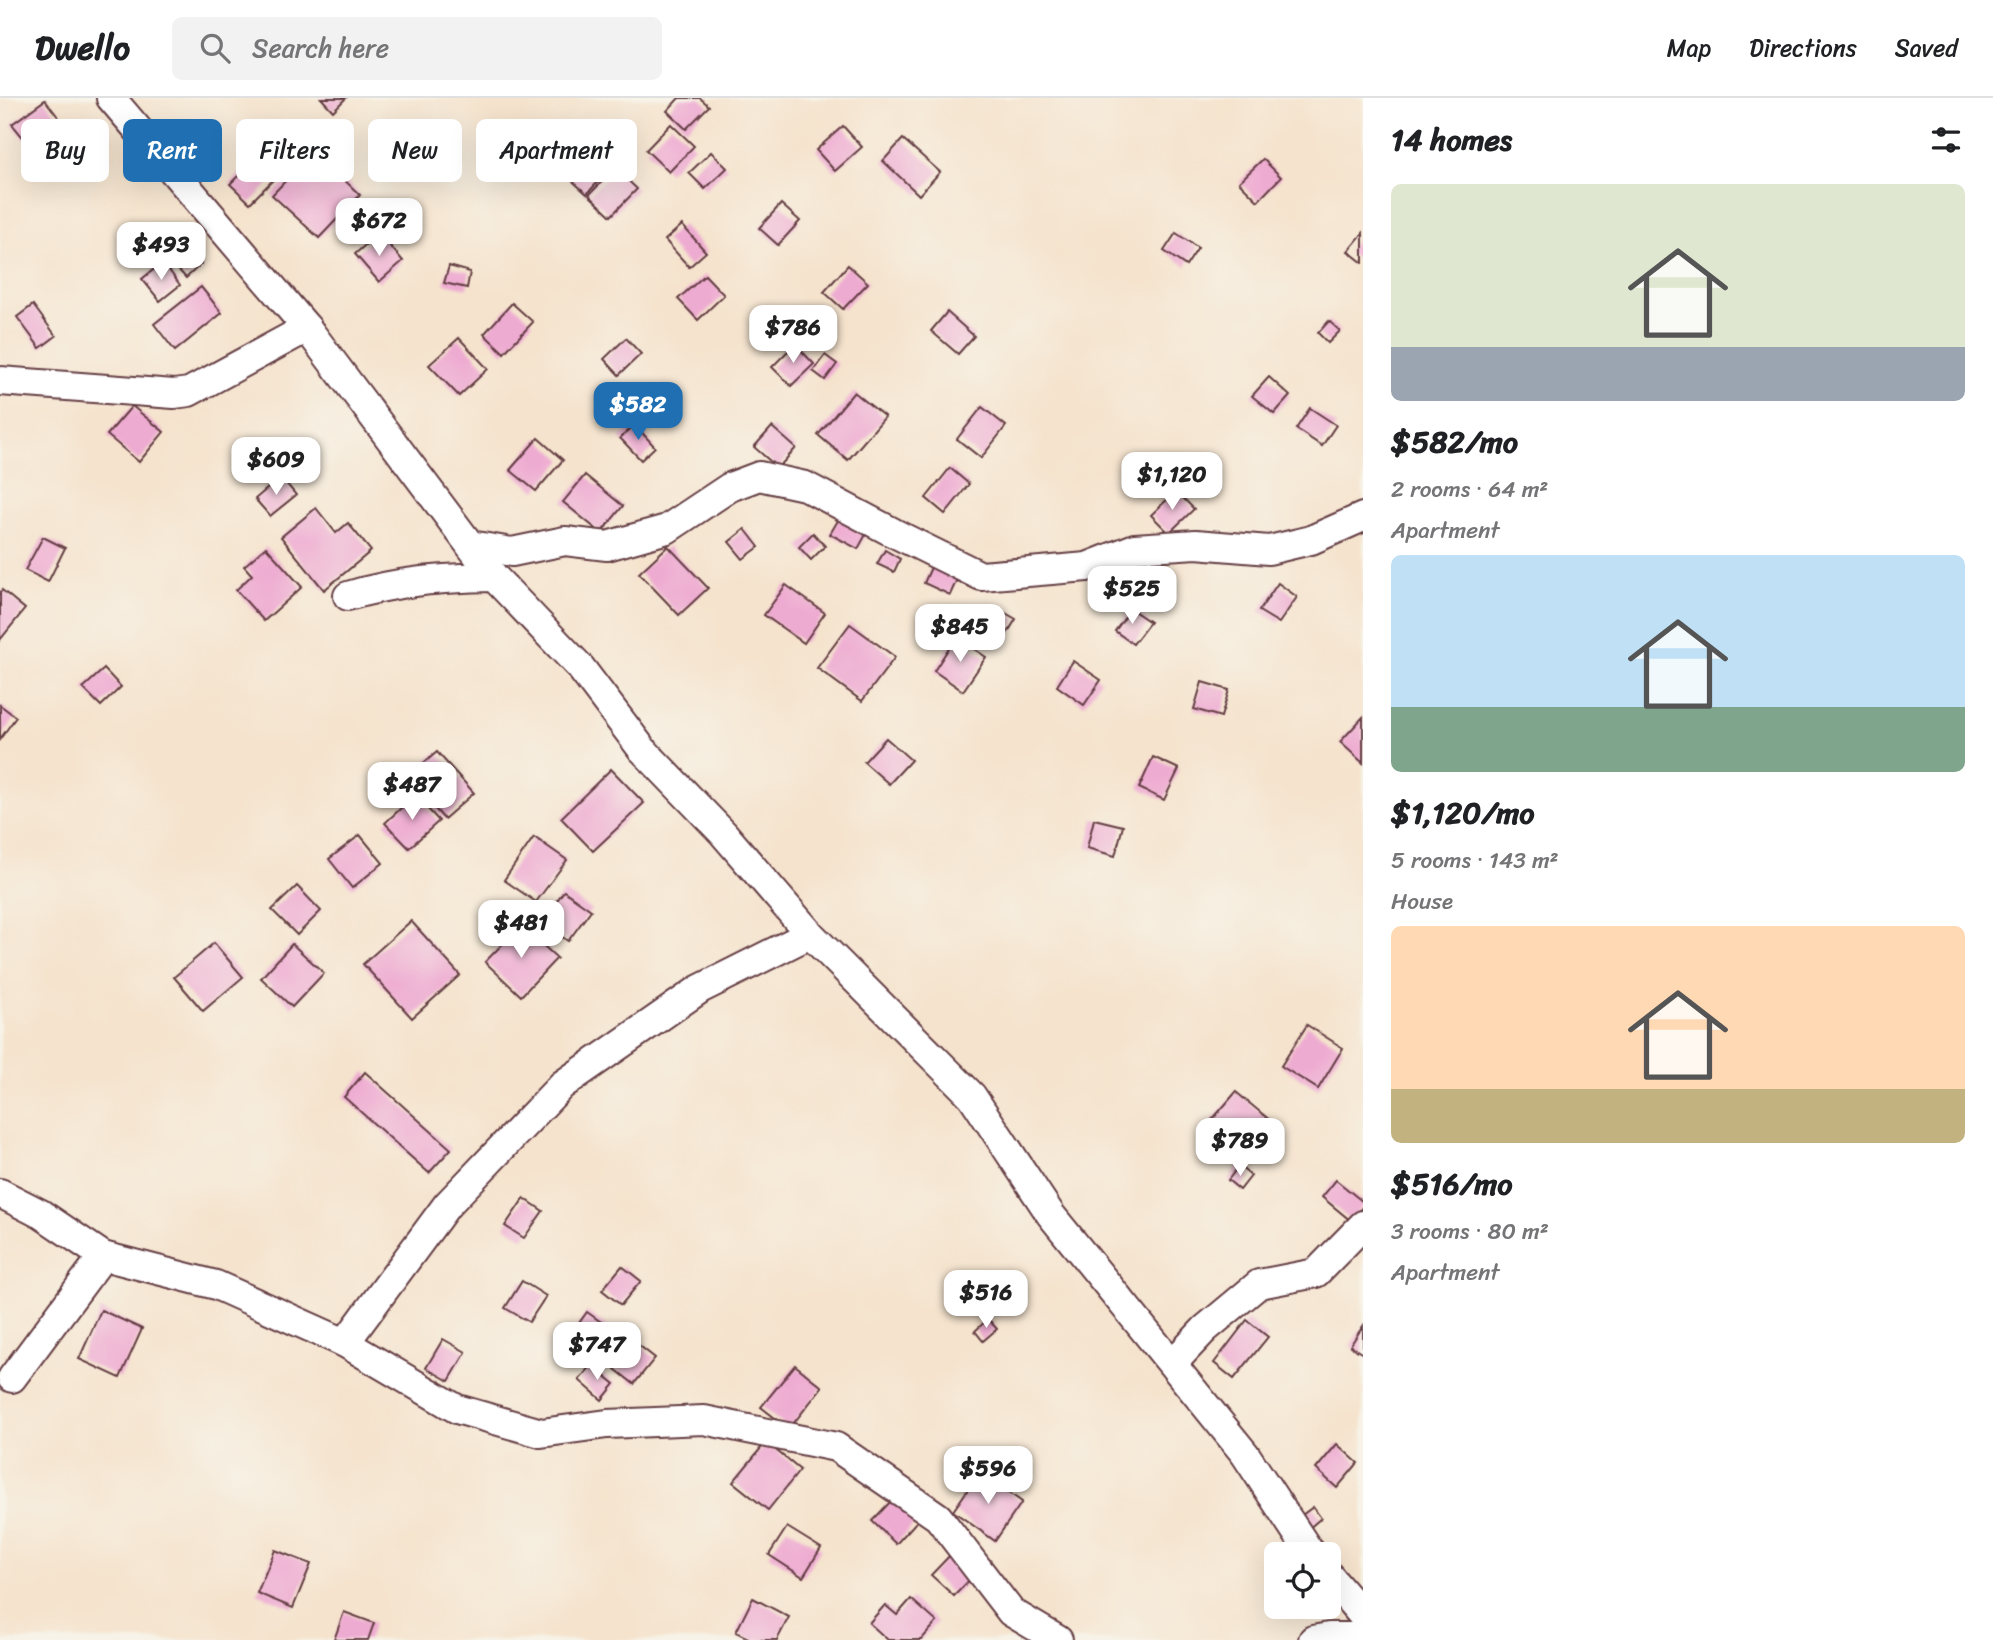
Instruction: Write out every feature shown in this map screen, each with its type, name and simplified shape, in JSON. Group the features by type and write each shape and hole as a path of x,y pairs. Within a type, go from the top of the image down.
{"street":[{"path":"111,98 307,328 494,577 580,667 642,749 723,834 810,934 972,1097 1051,1215 1245,1454 1303,1542"},
{"path":"0,381 189,393 307,328"},
{"path":"470,545 512,552 565,541 607,546 667,529 730,487 759,476 806,486 981,576 1087,567 1135,548 1196,544 1269,550 1311,540 1363,517"},
{"path":"348,596 384,585 494,577"},
{"path":"345,1343 447,1205 562,1085 700,989 810,934"},
{"path":"0,1193 41,1214 103,1256 216,1285 345,1343 457,1409 541,1433 607,1423 704,1420 836,1447 938,1517 1011,1612 1058,1640"},
{"path":"1173,1363 1205,1329 1259,1284 1316,1273 1363,1224"},
{"path":"12,1378 103,1256"},
{"path":"1341,1590 1363,1616"},
{"path":"1313,1640 1363,1637"}],"building":[{"path":"321,98 346,98 333,111"},
{"path":"679,98 700,98 709,106 686,129 667,111"},
{"path":"45,100 60,119 21,119 21,135 12,124"},
{"path":"671,124 694,146 669,172 646,150"},
{"path":"843,126 862,147 835,171 816,150"},
{"path":"903,139 940,172 919,195 883,161"},
{"path":"711,152 727,168 705,189 689,173"},
{"path":"1263,159 1281,177 1258,201 1239,182"},
{"path":"236,178 236,182 271,182 250,203 230,184"},
{"path":"284,182 346,182 360,195 319,238 272,195"},
{"path":"574,182 598,182 587,194"},
{"path":"602,182 630,182 637,189 611,216 589,195"},
{"path":"781,204 800,221 778,245 759,228"},
{"path":"682,225 706,252 689,267 665,240"},
{"path":"379,233 403,261 379,282 355,254"},
{"path":"1176,233 1198,248 1186,266 1164,251"},
{"path":"1363,233 1363,263 1348,251"},
{"path":"181,243 201,264 186,278 167,257"},
{"path":"163,262 180,285 160,301 142,279"},
{"path":"848,265 868,283 843,309 824,292"},
{"path":"449,266 470,272 467,288 444,283"},
{"path":"705,275 724,295 698,320 678,299"},
{"path":"201,287 222,313 175,351 154,324"},
{"path":"512,303 533,322 504,353 484,334"},
{"path":"33,305 56,336 40,348 17,317"},
{"path":"947,312 974,336 958,354 931,331"},
{"path":"1329,321 1340,331 1328,343 1318,333"},
{"path":"459,338 488,369 459,396 429,365"},
{"path":"626,338 641,354 619,375 604,359"},
{"path":"795,344 814,364 791,386 772,367"},
{"path":"825,355 837,364 825,380 813,371"},
{"path":"1269,377 1290,396 1274,414 1252,396"},
{"path":"854,392 885,417 848,460 818,435"},
{"path":"132,406 164,432 139,462 107,435"},
{"path":"982,407 1006,426 981,458 957,439"},
{"path":"1310,408 1336,425 1322,446 1296,429"},
{"path":"635,425 655,447 641,460 620,438"},
{"path":"772,427 796,448 778,468 754,447"},
{"path":"538,438 563,460 536,491 510,470"},
{"path":"950,468 969,484 945,514 926,498"},
{"path":"585,475 623,506 601,533 563,502"},
{"path":"281,477 296,495 270,516 255,499"},
{"path":"1176,491 1194,509 1169,533 1151,515"},
{"path":"316,508 336,533 348,523 371,551 324,590 281,537"},
{"path":"843,512 870,527 858,549 830,534"},
{"path":"745,529 759,547 743,559 729,542"},
{"path":"813,533 825,546 811,560 799,547"},
{"path":"43,537 65,548 48,582 25,570"},
{"path":"668,546 708,588 679,615 639,573"},
{"path":"266,547 302,587 264,621 236,590 252,575 244,566"},
{"path":"885,550 900,559 894,572 877,564"},
{"path":"932,565 958,577 950,595 924,583"},
{"path":"1278,583 1297,597 1279,623 1259,611"},
{"path":"786,585 825,613 804,643 764,615"},
{"path":"2,590 25,609 0,640 0,593"},
{"path":"995,607 1016,619 1005,637 984,625"},
{"path":"1131,609 1150,622 1133,644 1115,631"},
{"path":"850,624 895,657 862,701 817,668"},
{"path":"956,637 986,657 963,691 934,671"},
{"path":"1073,661 1101,680 1084,705 1057,686"},
{"path":"104,669 121,687 101,706 83,688"},
{"path":"1202,682 1229,690 1221,717 1194,709"},
{"path":"0,705 16,717 0,739"},
{"path":"1363,717 1363,763 1340,742"},
{"path":"886,738 911,760 889,784 864,762"},
{"path":"437,752 474,793 444,819 407,777"},
{"path":"1153,757 1179,769 1164,800 1139,788"},
{"path":"611,769 644,803 593,851 561,818"},
{"path":"415,795 439,821 409,848 385,823"},
{"path":"1094,819 1123,826 1115,856 1087,848"},
{"path":"360,835 383,863 352,888 329,859"},
{"path":"534,837 567,860 536,902 504,880"},
{"path":"297,886 321,911 297,935 272,910"},
{"path":"564,891 591,910 568,941 541,922"},
{"path":"411,921 460,975 412,1018 363,964"},
{"path":"521,925 557,958 521,996 485,962"},
{"path":"214,943 243,977 203,1011 174,977"},
{"path":"292,944 324,973 292,1007 261,978"},
{"path":"1307,1025 1343,1048 1318,1089 1281,1066"},
{"path":"365,1072 451,1149 429,1173 344,1097"},
{"path":"1236,1092 1271,1121 1247,1149 1212,1120"},
{"path":"1239,1166 1251,1176 1240,1190 1228,1180"},
{"path":"1336,1180 1363,1202 1363,1206 1351,1221 1322,1197"},
{"path":"524,1198 543,1211 524,1238 505,1226"},
{"path":"622,1266 641,1281 621,1305 602,1290"},
{"path":"522,1281 546,1296 529,1322 505,1308"},
{"path":"101,1310 142,1329 120,1378 79,1359"},
{"path":"587,1312 611,1329 597,1348 574,1330"},
{"path":"988,1319 997,1329 983,1341 975,1331"},
{"path":"1247,1320 1268,1337 1234,1379 1214,1363"},
{"path":"1363,1326 1363,1354 1350,1346"},
{"path":"443,1339 466,1352 449,1381 426,1368"},
{"path":"636,1343 655,1358 634,1384 615,1369"},
{"path":"592,1365 615,1384 602,1400 579,1380"},
{"path":"795,1365 822,1387 789,1429 761,1407"},
{"path":"766,1442 800,1470 768,1510 733,1482"},
{"path":"1337,1444 1358,1463 1337,1488 1316,1469"},
{"path":"980,1472 1022,1502 995,1541 953,1511"},
{"path":"894,1498 918,1520 896,1544 872,1521"},
{"path":"1313,1507 1321,1518 1307,1530 1298,1518"},
{"path":"787,1527 821,1548 803,1577 769,1555"},
{"path":"275,1550 311,1564 293,1608 257,1593"},
{"path":"955,1550 978,1571 954,1596 931,1575"},
{"path":"753,1598 789,1617 777,1640 752,1640 736,1632"},
{"path":"911,1599 937,1622 921,1640 888,1640 869,1623 885,1605 897,1615"},
{"path":"344,1612 374,1623 368,1640 334,1640"}]}
